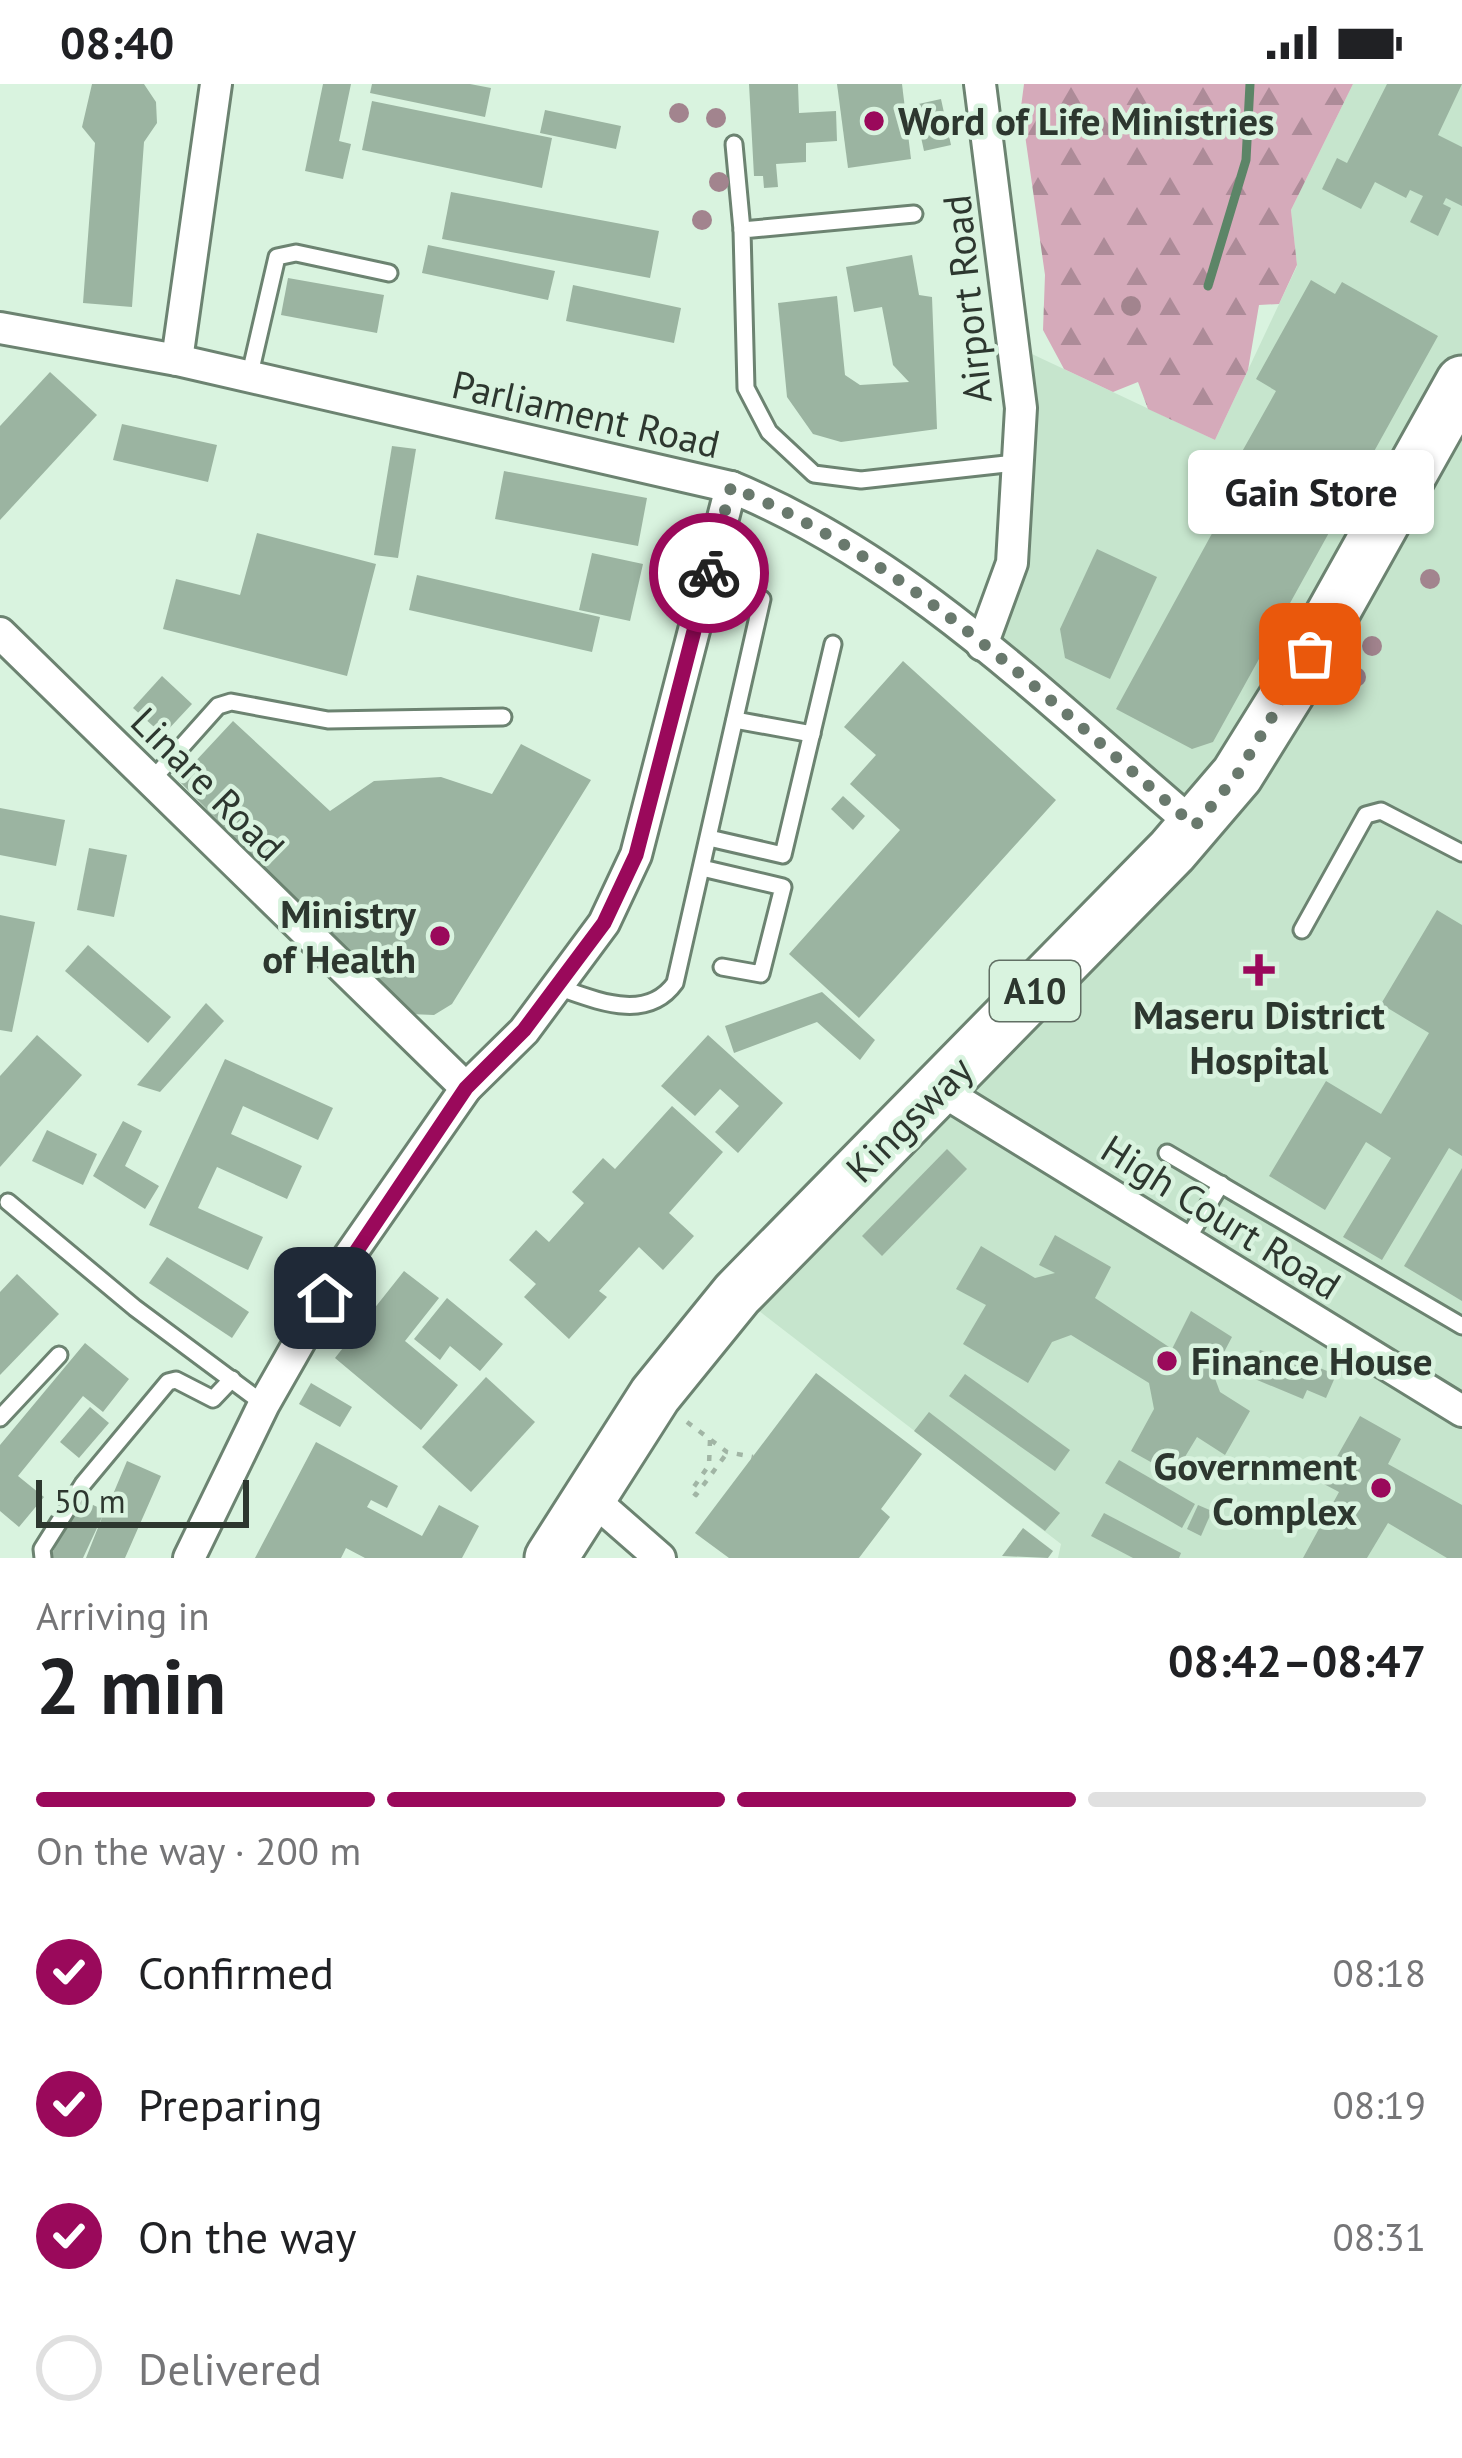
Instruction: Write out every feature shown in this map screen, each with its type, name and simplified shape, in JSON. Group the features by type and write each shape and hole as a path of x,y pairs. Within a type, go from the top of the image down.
{"main road":[{"name":"Kingsway","path":"551,1558 587,1495 656,1395 737,1294 1195,826 1237,775 1462,382"}],"street":[{"path":"177,360 216,84"},
{"name":"Airport Road","path":"980,84 1017,347 1021,408 1012,563 982,645"},
{"name":"Parliament Road","path":"0,328 177,360 731,487 793,512 855,548 982,645 1195,826"},
{"path":"189,1558 264,1404 345,1262 466,1088 560,988 604,923 636,855 731,487"},
{"name":"Linare Road","path":"0,633 466,1088"},
{"name":"High Court Road","path":"940,1089 1462,1411"},
{"path":"587,1495 660,1558"}],"lane":[{"path":"734,145 742,230 746,388 769,432 814,474 861,480 1015,463"},
{"path":"742,230 914,214"},
{"path":"249,378 277,257 296,253 389,274"},
{"path":"560,988 630,1006 665,997 678,975 762,599"},
{"path":"709,838 783,855 833,644"},
{"path":"152,781 218,706 231,702 328,721 503,717"},
{"path":"735,720 812,734"},
{"path":"1302,930 1366,815 1382,812 1462,853"},
{"path":"702,868 783,886 761,974 722,967"},
{"path":"1167,1153 1462,1325"},
{"path":"1186,1241 1221,1184"},
{"path":"8,1202 135,1308 264,1404"},
{"path":"0,1418 59,1354"},
{"path":"43,1558 42,1549 83,1484 168,1382 176,1380 213,1399 232,1378"}],"path":[{"path":"728,1452 696,1495 691,1491 709,1465 710,1441 728,1452 752,1457"}],"shaded area":[{"path":"1353,84 1462,84 1462,1558 1058,1558 1061,1544 737,1294 1194,827 982,645 1012,563 1017,347 1215,440 1297,266 1291,210"}],"green space":[{"path":"1024,84 1353,84 1291,210 1297,265 1279,304 1259,305 1248,370 1215,440 1148,409 1138,382 1113,392 1064,369 1043,330 1045,275 1021,107"}],"building":[{"path":"92,84 144,84 156,102 157,123 144,142 132,307 83,303 95,143 82,127"},
{"path":"323,84 351,84 339,141 351,144 343,179 305,171"},
{"path":"372,84 491,88 485,117 370,93"},
{"path":"749,84 798,84 799,113 836,111 837,141 806,143 806,162 776,164 778,187 764,188 763,176 754,176"},
{"name":"Word of Life Ministries","path":"837,84 902,84 911,159 848,168"},
{"path":"1387,84 1462,84 1438,135 1462,147 1462,206 1446,198 1443,204 1451,208 1438,236 1410,222 1423,196 1410,190 1406,198 1375,182 1361,209 1322,189 1337,158 1347,163"},
{"path":"941,99 951,145 924,151 914,105"},
{"path":"372,101 552,138 542,188 362,150"},
{"path":"545,110 621,126 616,149 540,133"},
{"path":"451,192 659,231 650,278 442,239"},
{"path":"428,245 555,271 548,300 422,273"},
{"path":"912,255 919,295 932,297 937,429 841,442 813,434 787,397 778,303 837,296 845,375 860,385 909,382 893,365 882,307 854,312 846,267"},
{"path":"288,278 384,295 377,333 281,315"},
{"path":"1311,280 1335,294 1342,282 1438,336 1213,742 1192,749 1116,709 1250,464 1239,457 1276,391 1256,379"},
{"path":"573,285 681,308 674,343 566,321"},
{"path":"50,372 97,415 0,520 0,426"},
{"path":"122,424 217,445 208,482 113,460"},
{"path":"392,446 416,449 398,558 374,555"},
{"path":"504,471 647,498 638,546 495,519"},
{"path":"257,533 376,564 347,676 163,629 176,579 240,595"},
{"path":"1097,549 1157,577 1110,679 1065,658 1060,629"},
{"path":"592,553 643,564 630,621 579,610"},
{"path":"417,575 600,617 592,652 409,610"},
{"path":"903,661 1056,800 859,1018 789,954 900,830 850,784 876,755 844,727"},
{"path":"162,676 192,704 163,735 133,708"},
{"path":"233,721 330,811 374,781 441,777 492,794 521,744 591,780 452,1004 434,1015 410,1014 178,780"},
{"path":"843,796 865,816 853,830 831,809"},
{"path":"0,808 65,820 56,866 0,855"},
{"path":"89,848 127,855 114,917 77,910"},
{"path":"1437,910 1462,925 1462,1156 1449,1148 1382,1260 1343,1237 1391,1158 1366,1142 1325,1210 1269,1176 1326,1081 1381,1114 1429,1033 1381,1004"},
{"path":"0,915 35,922 12,1032 0,1030"},
{"path":"88,945 171,1017 148,1043 65,971"},
{"path":"822,992 875,1040 860,1060 817,1022 734,1053 725,1026"},
{"path":"206,1003 224,1021 160,1092 137,1085"},
{"path":"37,1035 82,1075 0,1167 0,1076"},
{"path":"708,1035 783,1103 738,1153 715,1132 739,1106 720,1089 695,1116 661,1086"},
{"path":"225,1059 333,1108 318,1140 243,1106 231,1134 302,1166 287,1199 217,1167 198,1208 263,1237 248,1270 149,1225"},
{"path":"672,1106 723,1152 669,1213 694,1236 663,1270 639,1247 599,1291 607,1297 569,1339 524,1297 536,1284 509,1260 536,1230 549,1242 584,1203 572,1192 603,1158 615,1169"},
{"path":"123,1121 142,1131 125,1166 159,1186 145,1209 93,1176"},
{"path":"47,1130 97,1154 83,1185 32,1161"},
{"path":"947,1149 967,1169 882,1256 862,1236"},
{"path":"1462,1168 1462,1301 1404,1266"},
{"name":"Finance House","path":"1055,1235 1111,1267 1095,1298 1172,1349 1191,1311 1232,1337 1213,1373 1220,1392 1250,1411 1225,1455 1197,1437 1174,1475 1131,1451 1154,1409 1149,1383 1071,1335 1052,1342 1028,1383 963,1344 986,1305 956,1289 981,1246 1035,1278 1055,1273 1039,1265"},
{"path":"167,1257 249,1312 232,1338 149,1283"},
{"path":"404,1271 439,1298 405,1341 458,1385 421,1430 335,1358"},
{"path":"17,1274 59,1314 0,1375 0,1292"},
{"path":"447,1298 503,1344 480,1371 450,1346 440,1360 414,1339"},
{"path":"85,1343 129,1379 103,1412 83,1396 18,1476 44,1497 19,1527 0,1511 0,1445"},
{"path":"1260,1350 1284,1358 1286,1353 1336,1375 1326,1398 1307,1390 1303,1399 1250,1377"},
{"path":"816,1373 922,1454 881,1509 890,1517 859,1558 729,1558 695,1533"},
{"path":"965,1374 1070,1450 1055,1471 949,1396"},
{"path":"486,1377 535,1422 471,1492 422,1447"},
{"path":"311,1383 352,1407 340,1427 299,1404"},
{"path":"90,1407 109,1423 79,1458 60,1442"},
{"path":"929,1412 1060,1513 1045,1531 914,1431"},
{"name":"Government Complex","path":"1360,1416 1401,1439 1388,1464 1462,1505 1462,1558 1447,1558 1388,1523 1367,1558 1303,1558 1339,1492 1322,1483"},
{"path":"316,1442 398,1486 387,1508 371,1500 367,1507 422,1536 439,1505 479,1526 462,1558 365,1558 346,1548 341,1558 255,1558"},
{"path":"1119,1460 1195,1504 1182,1528 1105,1483"},
{"path":"127,1461 161,1476 125,1558 86,1558 103,1515 83,1558 50,1558 78,1498 106,1511"},
{"path":"1198,1505 1212,1511 1201,1536 1187,1529"},
{"path":"1104,1513 1181,1553 1179,1558 1133,1558 1091,1536"},
{"path":"1023,1528 1053,1551 1048,1558 1002,1556"}],"waterway":[{"path":"1208,286 1246,160 1250,84"}],"way so far":[{"path":"709,573 731,487 793,512 855,548 982,645 1195,826 1237,775 1310,654"}],"place":[{"name":"Word of Life Ministries","path":"874,121"},
{"name":"Gain Store","path":"1310,654"},
{"name":"Ministry of Health","path":"440,936"},
{"name":"Maseru District Hospital","path":"1259,970"},
{"name":"Finance House","path":"1167,1361"},
{"name":"Government Complex","path":"1381,1488"}],"route":[{"path":"325,1298 466,1088 560,988 604,923 636,855 709,573"}]}
